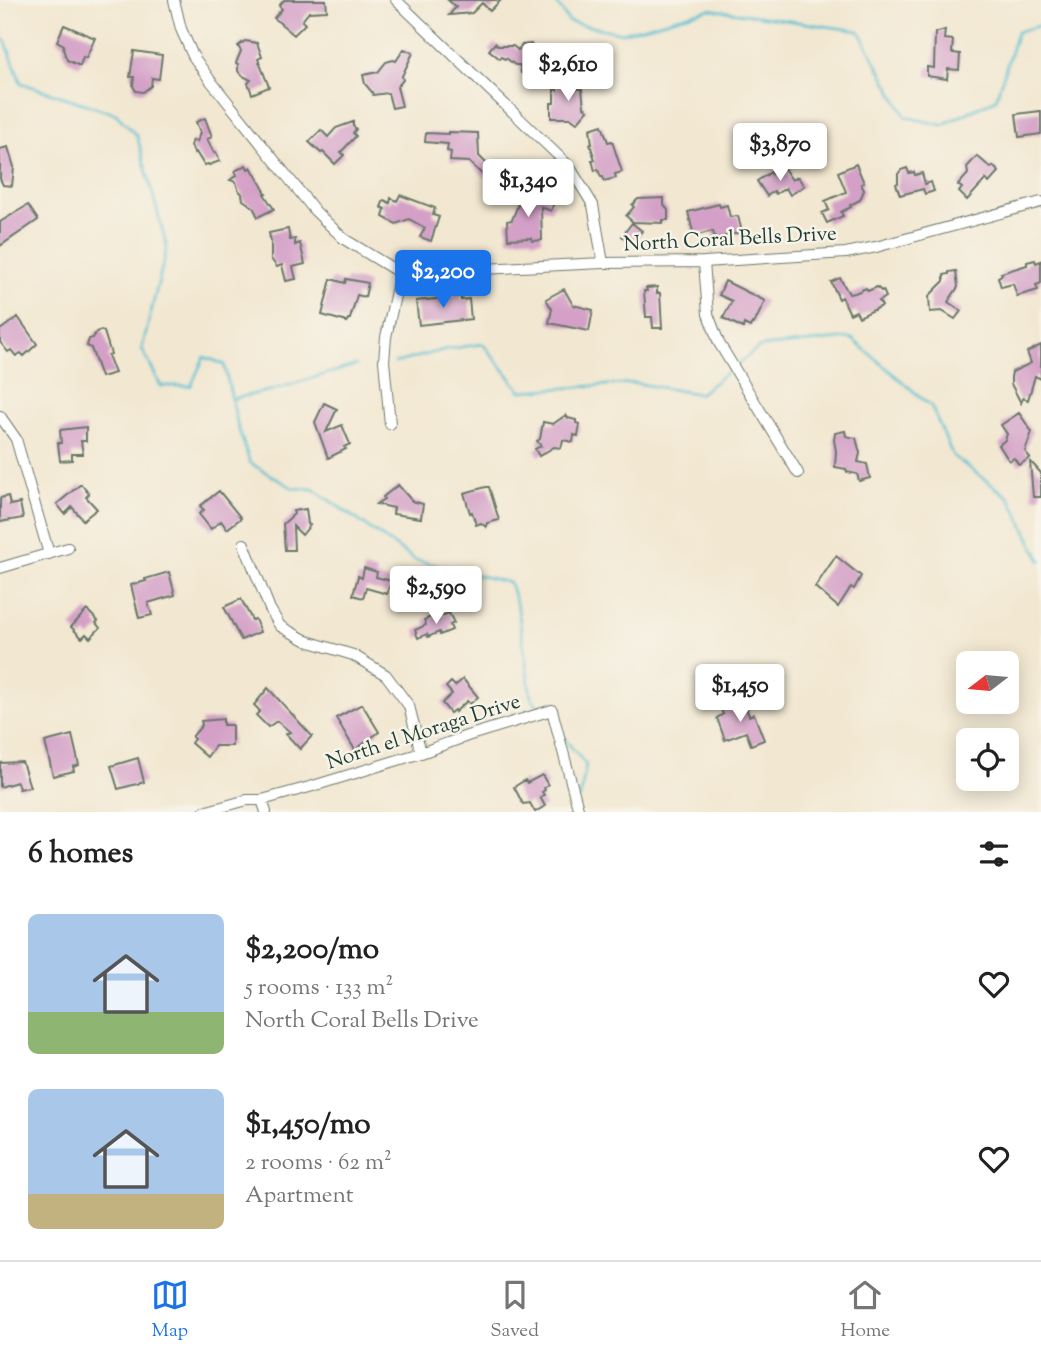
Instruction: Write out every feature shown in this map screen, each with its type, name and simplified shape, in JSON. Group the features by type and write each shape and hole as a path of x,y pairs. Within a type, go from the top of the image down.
{"street":[{"path":"174,0 181,29 193,56 315,211 344,239 400,273 386,337 384,361 390,424"},
{"path":"396,0 569,166 593,205 603,263"},
{"name":"North Coral Bells Drive","path":"400,273 603,263 704,262 846,253 1041,202"},
{"path":"704,262 708,314 719,343 798,473"},
{"path":"0,416 16,439 49,554"},
{"path":"244,544 270,609 280,626 307,641 353,655 386,675 409,706 421,753"},
{"path":"0,568 68,548"},
{"name":"North el Moraga Drive","path":"204,812 247,800 262,800 421,753 552,710 579,812"},
{"path":"262,800 266,812"}],"building":[{"path":"284,0 326,0 327,11 309,12 302,21 305,24 294,35 274,18 282,9 279,6"},
{"path":"448,0 501,0 490,11 482,3 472,13 449,15 456,7"},
{"path":"64,25 95,38 80,66 67,60 64,45 57,41"},
{"path":"945,30 944,39 953,40 952,53 960,54 959,70 948,69 947,79 927,76 927,67 934,68 935,33"},
{"path":"245,41 257,43 262,57 258,59 269,87 252,94 248,83 251,80 241,75 236,63 241,51 238,46"},
{"path":"495,43 498,46 513,46 518,50 522,45 531,44 536,68 532,68 533,72 521,73 520,65 515,65 506,58 500,59 489,50"},
{"path":"404,49 413,53 402,76 403,80 397,87 402,106 392,108 388,93 373,95 365,84 363,75 378,72 386,62 396,61"},
{"path":"134,51 162,55 159,79 152,78 151,86 143,92 136,91 133,86 134,77 130,77"},
{"path":"574,84 574,89 582,89 584,107 588,110 577,123 570,118 551,118 551,103 554,103 556,85"},
{"path":"1041,111 1041,134 1019,137 1016,114"},
{"path":"205,118 212,137 207,139 220,161 209,165 204,165 191,145 193,140 197,142 200,132 196,122"},
{"path":"353,122 356,129 353,133 356,136 341,152 344,155 335,164 309,142 321,130 328,137 336,128"},
{"path":"602,125 608,142 612,141 622,172 615,174 616,178 604,181 598,169 595,171 590,144 590,129"},
{"path":"426,133 478,133 479,156 493,170 486,178 469,162 450,161 448,144 425,142"},
{"path":"8,147 14,167 12,186 3,185 0,179 0,149"},
{"path":"977,156 999,172 989,183 986,179 967,200 959,192 962,188 958,185 968,174 967,167"},
{"path":"856,164 864,183 861,184 864,190 860,200 841,212 843,216 827,223 822,213 829,210 825,201 846,192 838,172"},
{"path":"246,165 248,169 251,167 274,209 258,217 253,207 243,200 236,182 230,180 237,175 235,171"},
{"path":"783,167 792,180 798,177 804,186 790,195 786,188 767,196 757,181"},
{"path":"907,168 909,173 914,172 915,175 922,173 925,184 931,182 934,191 925,194 923,189 900,195 896,184 898,174"},
{"path":"400,195 435,208 433,215 439,217 431,241 420,237 425,228 409,219 396,224 383,217 385,209 381,207 384,200 390,203 391,198 397,201"},
{"path":"541,196 554,203 551,211 541,207 542,240 508,239 507,221 512,220 521,197 531,201"},
{"path":"664,198 668,220 663,220 663,223 633,222 626,216 638,199"},
{"path":"719,204 720,207 727,205 730,217 738,216 742,232 715,239 713,231 694,236 688,212"},
{"path":"28,205 38,220 0,246 0,222"},
{"path":"632,223 642,231 631,244 622,236"},
{"path":"288,229 290,240 295,239 295,245 300,243 305,264 293,267 296,279 286,281 282,265 277,267 271,259 269,233"},
{"path":"1035,260 1036,263 1041,261 1041,283 1036,285 1038,290 1017,296 1013,284 1001,287 998,277 1001,273"},
{"path":"956,271 958,287 948,302 961,311 955,319 942,311 930,312 929,296 944,281 944,275"},
{"path":"840,278 849,294 866,288 868,291 877,287 883,290 886,297 879,301 882,306 859,317 856,311 850,314 831,282"},
{"path":"331,279 345,283 346,279 368,283 365,297 357,295 347,322 322,315"},
{"path":"725,281 765,301 750,327 744,324 743,328 723,318 732,301 719,295"},
{"path":"657,287 657,293 660,293 662,328 653,328 652,317 646,317 644,291 647,291 646,288"},
{"path":"564,289 573,305 593,310 589,331 549,323 552,309 546,299"},
{"path":"461,296 461,300 469,299 471,319 419,325 416,301"},
{"path":"18,317 37,344 24,356 21,353 16,356 11,350 8,352 0,342 0,330"},
{"path":"101,330 104,332 115,373 101,377 91,348 87,346 89,339"},
{"path":"1041,345 1041,379 1035,376 1028,400 1023,398 1021,403 1011,384 1012,372 1031,363 1027,352"},
{"path":"324,403 337,409 326,432 342,425 350,444 328,458 315,422"},
{"path":"1019,413 1032,432 1025,451 1030,458 1019,465 1014,458 1009,461 999,445 1007,434 1001,425"},
{"path":"566,415 580,424 578,436 574,435 573,442 563,440 561,448 554,447 539,456 535,449 541,446 537,441 540,439 543,422 553,424"},
{"path":"86,427 86,441 81,441 83,454 72,454 72,460 60,461 60,430"},
{"path":"845,431 846,436 856,438 860,453 858,462 867,464 870,478 859,481 857,474 835,467 835,433"},
{"path":"1030,461 1041,473 1041,497 1033,497"},
{"path":"81,484 89,494 86,497 97,509 83,520 72,507 65,514 57,504"},
{"path":"398,485 412,501 423,504 421,518 393,514 394,508 376,504"},
{"path":"489,487 499,520 487,523 486,527 481,523 476,525 464,493"},
{"path":"219,491 241,518 227,529 221,521 211,529 199,514 204,510 200,506"},
{"path":"8,496 10,505 20,503 23,518 0,522 0,498"},
{"path":"306,509 310,525 302,535 293,526 294,550 285,550 283,524 294,514 293,511"},
{"path":"836,556 861,576 854,589 851,587 838,607 815,587"},
{"path":"364,568 377,572 376,577 391,581 387,594 366,588 363,598 353,595 358,576 362,578"},
{"path":"169,572 175,595 148,603 152,615 139,618 131,585"},
{"path":"241,599 252,620 255,619 260,632 241,640 224,607"},
{"path":"87,610 98,621 96,623 100,628 90,638 86,634 82,638 71,627"},
{"path":"440,613 441,616 449,613 454,623 450,625 452,630 440,635 439,632 418,638 415,630 426,625 424,620"},
{"path":"463,679 478,697 470,704 467,701 450,713 442,703 452,694 446,687 451,682 455,686"},
{"path":"268,688 312,736 300,749 286,734 290,732 277,721 268,727 256,715 260,711 254,705"},
{"path":"362,704 379,732 355,750 336,718"},
{"path":"734,704 735,708 745,704 749,716 754,714 764,740 751,745 746,732 725,740 717,718 723,714 721,709"},
{"path":"223,719 223,725 232,725 232,746 215,746 207,757 191,743 194,739 192,737 202,725 201,721"},
{"path":"72,735 79,765 73,767 74,771 53,776 45,742"},
{"path":"138,758 144,782 118,789 111,766"},
{"path":"22,762 30,787 19,789 17,782 0,787 0,763"},
{"path":"542,775 548,785 542,792 544,795 540,797 545,806 535,812 530,803 523,804 514,787 525,780 527,783"}],"waterway":[{"path":"555,0 569,22 622,33 710,9 859,31 906,117 942,125 996,99 1017,32 1041,25"},
{"path":"0,37 6,42 21,83 116,114 137,136 167,247 142,349 161,386 191,386 204,357 224,364 238,427 250,463 293,488 313,489 415,560 510,583 518,609 531,697 541,710"},
{"path":"395,363 447,349 483,344 521,391 635,383 699,394 760,347 851,338 931,406 953,456 1010,498 1041,561"},
{"path":"232,399 273,390 356,365"},
{"path":"563,737 586,765 580,798"}]}
